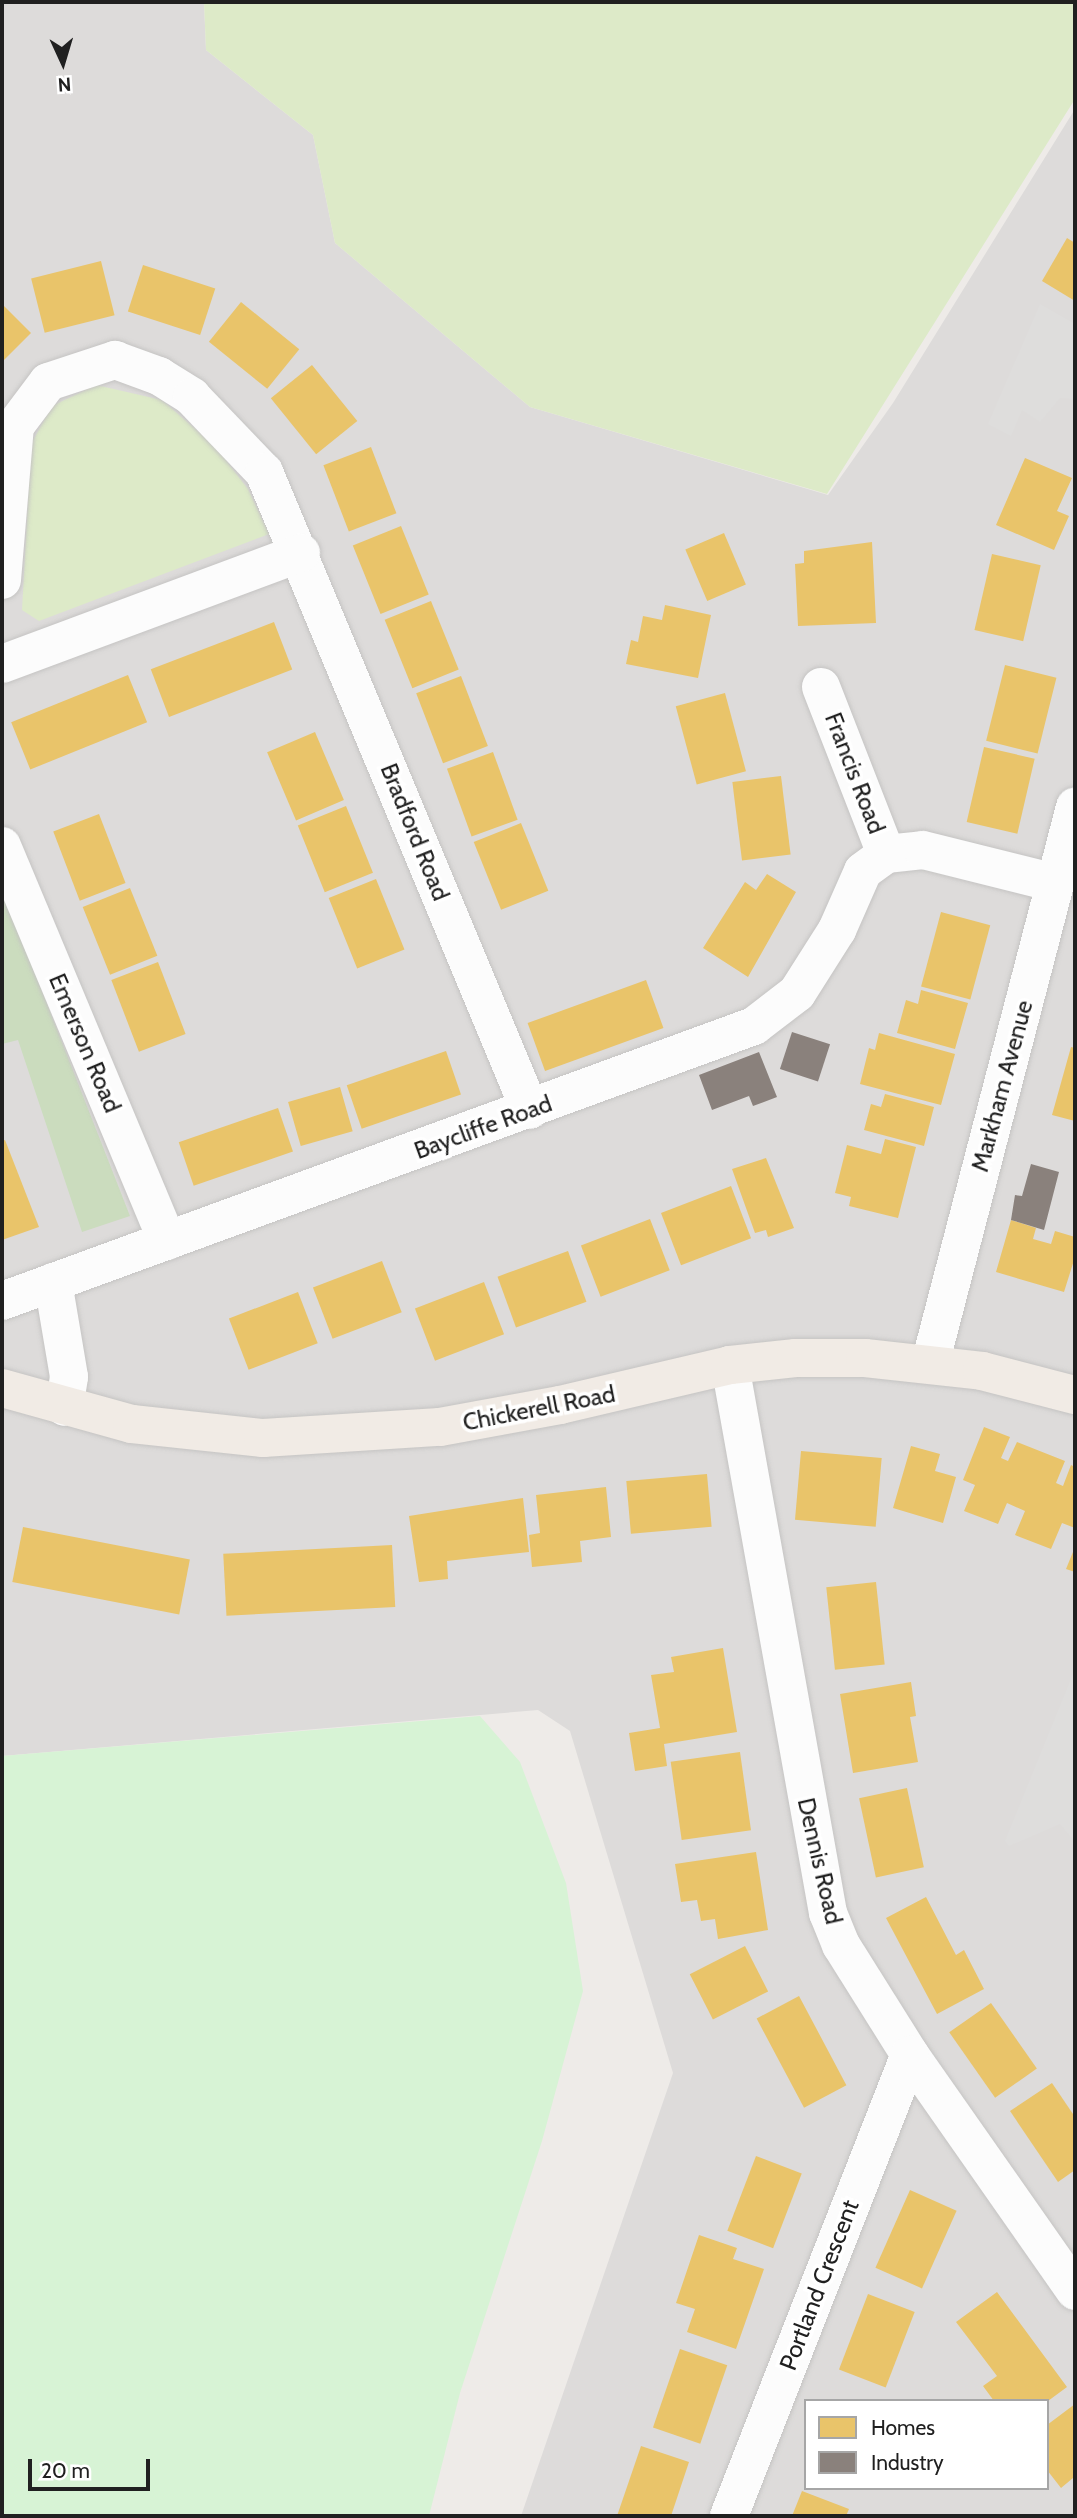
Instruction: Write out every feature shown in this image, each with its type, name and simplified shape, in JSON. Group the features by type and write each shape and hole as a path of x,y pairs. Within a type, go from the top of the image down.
{"main road":[{"name":"Chickerell Road","path":"2,1388 132,1424 221,1436 304,1438 383,1433 501,1417 730,1365 796,1358 930,1364 982,1371 1075,1395"}],"street":[{"name":"Bradford Road","path":"2,580 15,426 48,382 115,360 159,376 192,397 264,472 301,553 530,1110"},
{"path":"2,664 301,553"},
{"name":"Francis Road","path":"821,687 886,854 923,850 1055,883"},
{"name":"Markham Avenue","path":"930,1364 1075,807"},
{"name":"Emerson Road","path":"2,846 167,1241"},
{"name":"Baycliffe Road","path":"2,1301 717,1042 779,1009 797,993 825,953 863,871 886,854"},
{"path":"53,1282 68,1364 64,1407"},
{"name":"Dennis Road","path":"730,1365 828,1913 841,1945 910,2055 1075,2291"},
{"name":"Portland Crescent","path":"729,2516 910,2055"}],"shaded area":[{"path":"2,2 204,2 206,50 313,135 335,243 530,407 828,495 893,403 1075,109 1075,2516 521,2516 673,2073 570,1731 538,1710 2,1756"},
{"path":"1040,304 1075,324 1075,399 1060,398 1040,422 1022,410 1011,436 988,424"},
{"path":"1075,1669 1075,1842 1060,1824 1009,1846 1005,1841"}],"green space":[{"path":"204,2 1075,2 1075,99 827,494 530,407 335,243 313,135 206,50"},
{"path":"96,385 162,400 215,446 248,489 269,534 39,621 22,610 31,444 52,406"},
{"path":"2,889 130,1216 82,1232 18,1040 2,1044"},
{"path":"480,1716 520,1762 566,1883 583,1991 542,2141 460,2393 429,2516 2,2516 2,1756"}],"building: Homes":[{"path":"1067,238 1075,243 1075,301 1042,281"},
{"path":"101,261 115,315 45,333 31,278"},
{"path":"143,265 215,288 200,335 128,312"},
{"path":"241,302 299,349 267,389 209,342"},
{"path":"2,304 31,333 2,362"},
{"path":"312,365 357,421 316,454 271,398"},
{"path":"371,447 396,513 349,532 323,465"},
{"path":"1025,458 1072,478 1057,511 1069,516 1054,550 996,525"},
{"path":"401,526 429,595 381,614 353,545"},
{"path":"724,533 746,585 707,601 685,549"},
{"path":"872,542 876,623 798,626 795,564 804,563 804,551"},
{"path":"992,554 1041,565 1023,641 974,630"},
{"path":"431,601 459,670 412,688 385,620"},
{"path":"665,605 711,615 698,678 626,664 631,640 638,642 643,616 662,620"},
{"path":"274,622 292,670 169,717 151,669"},
{"path":"1005,665 1056,678 1038,754 986,741"},
{"path":"128,675 147,722 30,769 11,722"},
{"path":"461,676 488,746 443,763 416,693"},
{"path":"725,693 746,771 697,784 676,706"},
{"path":"315,732 344,800 296,820 267,752"},
{"path":"984,747 1035,759 1017,834 967,822"},
{"path":"493,752 518,820 472,836 447,769"},
{"path":"781,776 791,854 742,860 732,782"},
{"path":"346,806 373,873 325,892 298,825"},
{"path":"99,814 126,883 80,901 53,832"},
{"path":"521,823 548,891 501,910 474,842"},
{"path":"767,874 796,892 748,977 703,948 745,882 756,890"},
{"path":"376,879 404,949 357,969 329,898"},
{"path":"130,888 157,956 110,975 83,907"},
{"path":"941,912 990,925 970,1000 921,986"},
{"path":"158,962 186,1034 139,1052 111,980"},
{"path":"646,980 663,1028 545,1071 528,1023"},
{"path":"921,990 968,1003 955,1049 897,1033 906,1000 918,1004"},
{"path":"879,1033 955,1054 941,1105 860,1084 869,1048 875,1050"},
{"path":"1071,1047 1075,1048 1075,1121 1052,1115"},
{"path":"446,1051 461,1094 362,1129 347,1085"},
{"path":"340,1087 353,1131 301,1146 288,1102"},
{"path":"885,1094 934,1107 924,1146 864,1130 871,1104 881,1107"},
{"path":"278,1108 293,1151 194,1186 179,1142"},
{"path":"885,1139 916,1147 898,1218 849,1206 851,1197 835,1193 847,1145 881,1154"},
{"path":"5,1140 39,1227 2,1240 2,1141"},
{"path":"766,1158 794,1228 768,1237 766,1230 755,1233 732,1169"},
{"path":"731,1186 751,1238 681,1265 661,1213"},
{"path":"650,1219 670,1270 601,1297 581,1246"},
{"path":"1011,1220 1036,1228 1033,1239 1051,1244 1055,1231 1075,1237 1075,1257 1064,1292 996,1272"},
{"path":"568,1251 586,1302 516,1327 498,1277"},
{"path":"382,1261 402,1312 333,1339 313,1288"},
{"path":"484,1282 504,1334 435,1361 415,1309"},
{"path":"298,1292 318,1343 249,1370 229,1319"},
{"path":"984,1427 1010,1437 1001,1458 1008,1461 1017,1442 1065,1461 1056,1483 1063,1486 1071,1465 1075,1467 1075,1528 1062,1523 1051,1549 1015,1535 1025,1511 1007,1503 998,1524 964,1511 975,1485 963,1480"},
{"path":"911,1446 940,1454 935,1471 956,1477 943,1523 893,1508"},
{"path":"801,1451 882,1458 876,1527 795,1520"},
{"path":"707,1474 712,1527 631,1534 626,1481"},
{"path":"606,1487 611,1537 580,1541 582,1562 532,1567 529,1535 540,1533 536,1495"},
{"path":"523,1498 529,1552 447,1561 448,1579 419,1582 409,1516"},
{"path":"23,1527 190,1559 179,1614 12,1582"},
{"path":"392,1545 395,1607 226,1616 223,1554"},
{"path":"1075,1547 1075,1572 1066,1569"},
{"path":"876,1582 885,1665 835,1670 826,1587"},
{"path":"723,1648 737,1732 664,1744 667,1766 635,1771 629,1733 660,1728 651,1675 674,1672 671,1657"},
{"path":"911,1682 916,1716 910,1717 918,1762 853,1773 840,1694"},
{"path":"740,1752 751,1830 682,1840 671,1762"},
{"path":"907,1788 924,1867 876,1877 859,1798"},
{"path":"756,1852 768,1930 718,1939 715,1919 701,1921 697,1900 681,1902 675,1864"},
{"path":"926,1897 956,1955 964,1950 984,1989 937,2014 886,1918"},
{"path":"745,1946 768,1991 713,2020 690,1974"},
{"path":"799,1996 846,2085 804,2108 757,2019"},
{"path":"991,2003 1037,2069 995,2098 949,2032"},
{"path":"1052,2083 1075,2117 1075,2170 1058,2182 1010,2111"},
{"path":"756,2156 802,2174 773,2248 727,2231"},
{"path":"910,2190 957,2211 922,2288 875,2268"},
{"path":"699,2235 737,2248 733,2259 764,2269 736,2349 687,2332 695,2309 676,2303"},
{"path":"997,2292 1067,2387 1049,2400 993,2399 983,2386 997,2376 956,2322"},
{"path":"868,2294 915,2312 886,2388 839,2370"},
{"path":"680,2349 727,2365 700,2444 653,2427"},
{"path":"1075,2404 1075,2481 1073,2478 1061,2488 1049,2473 1049,2424"},
{"path":"641,2446 689,2462 671,2516 617,2516"},
{"path":"802,2491 849,2509 846,2516 792,2516"}],"building: Industry":[{"path":"792,1032 830,1044 818,1081 780,1069"},
{"path":"759,1052 777,1097 753,1106 749,1096 712,1110 699,1075"},
{"path":"1031,1164 1059,1172 1044,1230 1011,1220 1015,1195 1022,1196"}]}
